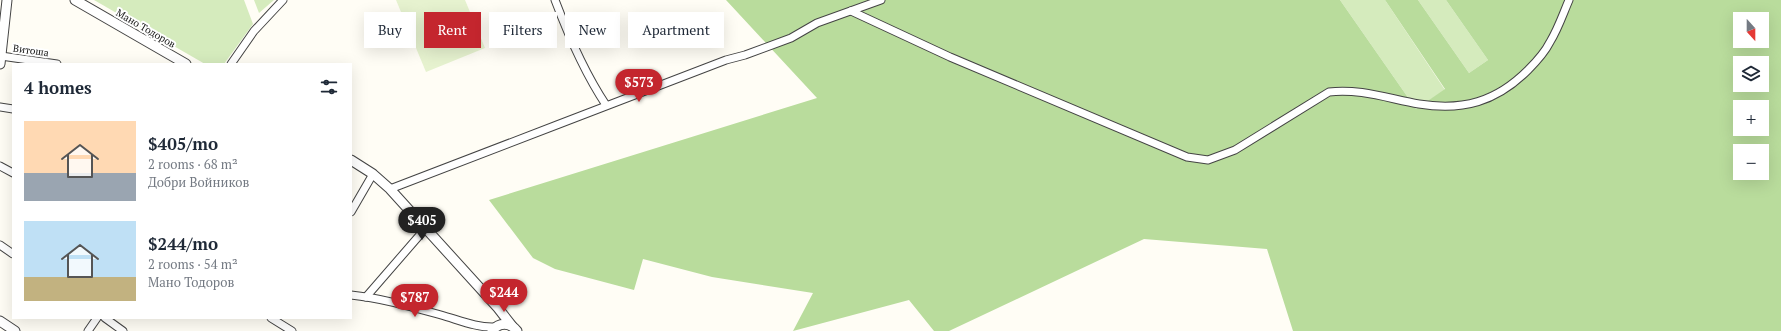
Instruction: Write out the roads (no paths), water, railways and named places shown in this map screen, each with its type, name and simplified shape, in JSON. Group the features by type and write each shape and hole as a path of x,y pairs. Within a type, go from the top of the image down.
{"street":[{"path":"1,60 7,0"},
{"name":"Мано Тодоров","path":"75,0 184,63"},
{"path":"232,63 254,31 283,0"},
{"path":"555,0 578,55 593,85 606,105"},
{"path":"390,189 504,146 606,105 726,60 745,55 791,38 817,23 881,0"},
{"path":"851,11 950,57 1104,124 1187,157 1208,160 1235,150 1329,92 1344,90 1420,104 1453,107 1471,104 1490,98 1515,83 1534,64 1550,43 1569,0"},
{"name":"Витоша","path":"1,60 43,63"},
{"path":"0,107 12,110"},
{"path":"352,161 373,174 390,189 515,328"},
{"path":"0,166 12,172"},
{"path":"352,210 373,174"},
{"path":"366,297 425,229"},
{"path":"0,245 12,253"},
{"path":"352,295 366,297 484,329 497,327 515,328"},
{"path":"497,327 502,312"},
{"path":"88,331 96,319"},
{"path":"106,319 123,331"},
{"path":"273,319 292,331"},
{"path":"0,321 15,331"}]}
